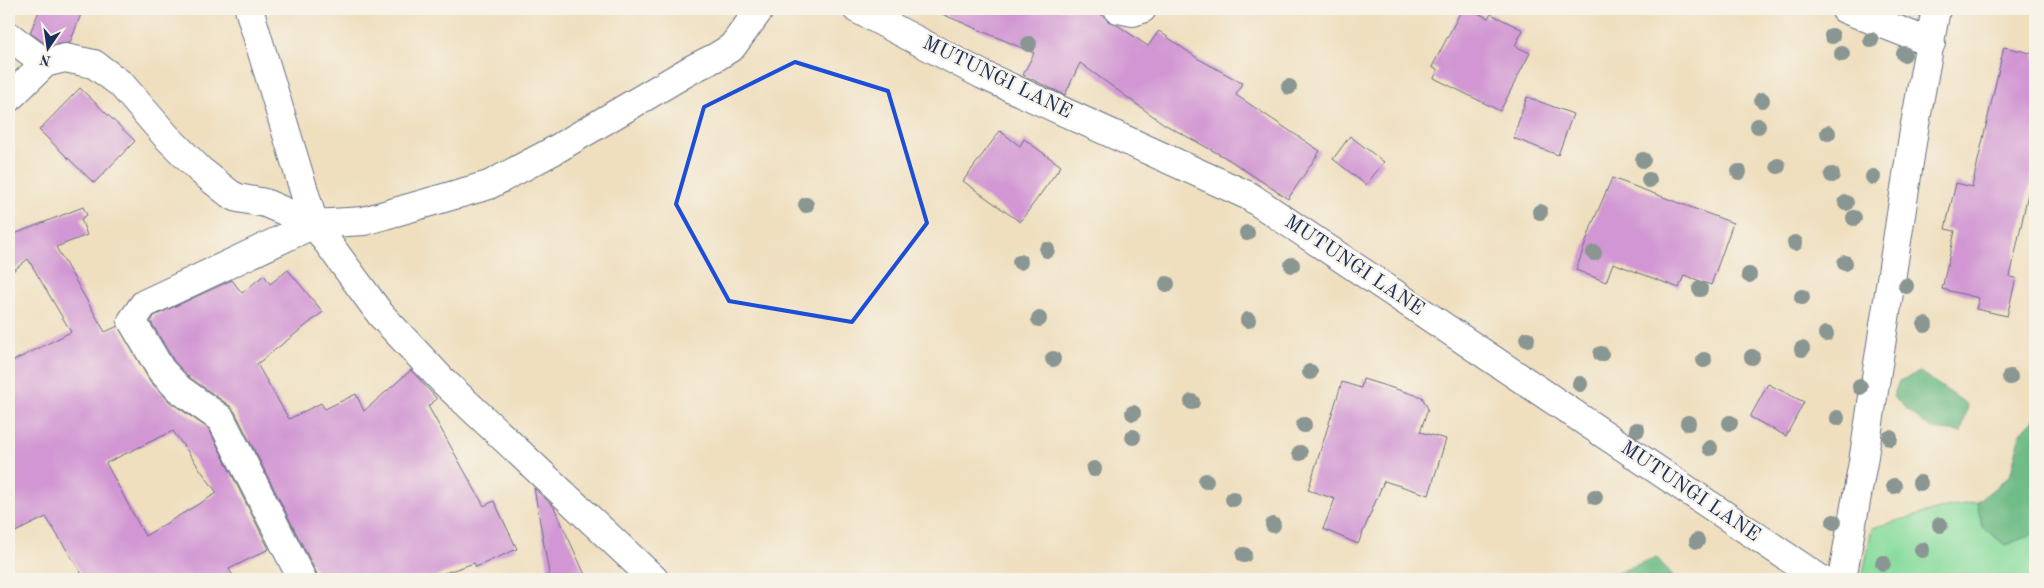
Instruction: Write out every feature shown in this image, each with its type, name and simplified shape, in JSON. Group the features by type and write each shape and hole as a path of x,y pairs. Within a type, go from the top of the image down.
{"street":[{"path":"249,9 314,224 381,315 443,381 654,579"},
{"path":"302,579 220,420 179,388 161,370 132,321 144,304 314,224 364,221 488,185 553,151 732,47 760,9"},
{"name":"MUTUNGI LANE","path":"857,9 983,75 1250,196 1820,579"},
{"path":"1118,9 1132,12 1142,9"},
{"path":"1845,9 1931,42"},
{"path":"1842,579 1863,462 1914,130 1936,9"},
{"path":"9,36 45,63"},
{"path":"9,98 45,63 65,58 94,64 121,84 166,136 193,163 230,194 238,198 265,203 314,224"}],"highlighted area":[{"path":"795,62 888,91 927,223 852,322 729,301 676,204 704,107"}],"green space":[{"path":"1920,372 1968,405 1961,432 1931,429 1893,397 1899,381"},
{"path":"2035,418 2035,533 2006,545 1982,527 1977,502 2010,476 2021,433"},
{"path":"1977,502 1982,527 2006,545 2035,533 2035,579 1967,579 1953,574 1940,579 1862,579 1872,528 1946,507"},
{"path":"1656,557 1675,579 1603,579"}],"building":[{"path":"40,9 83,9 70,43 52,45 43,42 30,33"},
{"path":"930,9 1090,9 1104,16 1108,21 1148,46 1159,31 1197,58 1242,83 1236,95 1320,151 1288,199 1228,159 1164,124 1080,63 1065,95 1023,75 1034,53"},
{"path":"1462,9 1469,9 1488,18 1491,14 1523,30 1515,46 1530,53 1500,111 1434,78 1438,70 1432,67"},
{"path":"2004,47 2035,54 2035,161 2010,277 2016,278 2007,316 1976,309 1979,298 1942,289 1955,231 1945,229 1956,183 1972,187"},
{"path":"80,88 135,141 94,183 39,130"},
{"path":"1527,97 1573,114 1558,155 1513,138"},
{"path":"1000,131 1020,146 1024,139 1061,166 1020,222 963,181"},
{"path":"1350,136 1384,162 1366,185 1333,159"},
{"path":"1612,178 1733,223 1711,285 1684,275 1679,288 1613,263 1606,282 1576,270 1593,222"},
{"path":"83,207 87,215 81,219 87,235 56,247 105,332 118,326 150,381 170,402 209,429 269,549 229,569 235,579 85,579 46,517 9,535 9,363 71,332 28,259 9,274 9,236","holes":["173,431 217,493 145,536 106,463"]},
{"path":"288,270 323,312 257,364 289,419 321,403 325,409 356,394 364,411 411,370 437,399 428,406 484,506 494,501 517,549 476,567 474,563 427,579 318,579 235,412 230,406 189,377 174,361 151,322 154,316 232,280 242,293 264,275 270,284"},
{"path":"1363,379 1422,397 1428,409 1420,432 1446,439 1429,495 1384,481 1358,544 1323,529 1335,499 1308,490 1342,382 1361,388"},
{"path":"1768,384 1804,402 1786,436 1750,417"},
{"path":"534,488 554,507 587,579 550,579"}]}
